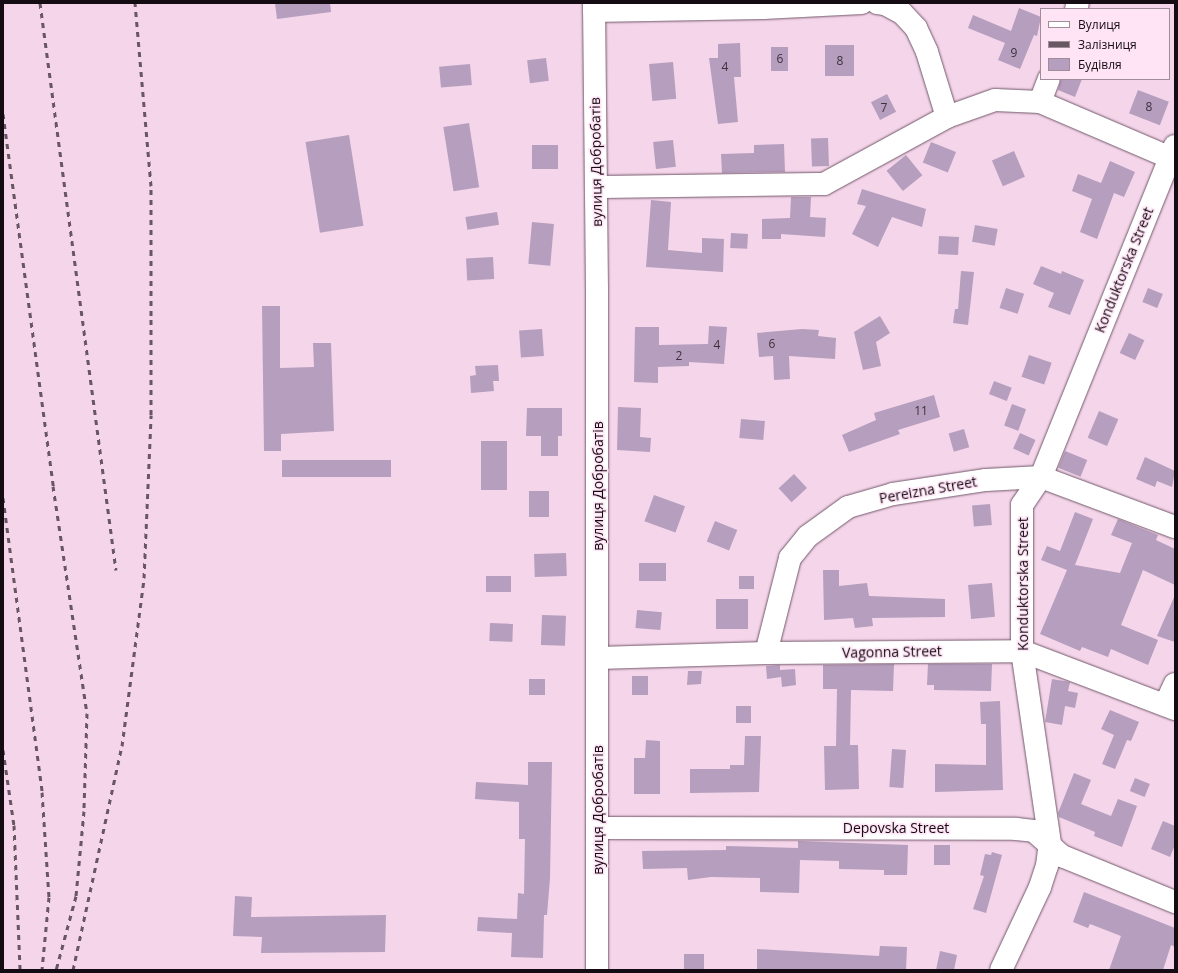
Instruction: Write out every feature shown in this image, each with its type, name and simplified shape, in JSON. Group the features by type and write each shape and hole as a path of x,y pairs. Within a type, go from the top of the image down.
{"street":[{"path":"594,7 763,8 862,3"},
{"path":"877,3 886,4 902,13 916,28 927,52 947,117"},
{"name":"вулиця Добробатів","path":"594,7 598,658 598,970"},
{"path":"1040,102 1049,80"},
{"path":"596,187 824,184 947,117 995,100 1040,102 1173,155"},
{"name":"Konduktorska Street","path":"1001,970 1040,887 1047,866 1050,843 1022,651 1022,505 1041,477 1173,155"},
{"name":"Pereizna Street","path":"766,653 790,558 808,536 848,507 893,494 986,480 1041,477 1175,526"},
{"name":"Vagonna Street","path":"598,658 766,653 1022,651 1170,707"},
{"path":"1170,707 1175,684"},
{"name":"Depovska Street","path":"598,828 1016,829 1034,831 1050,843 1062,856 1175,902"}],"building":[{"path":"275,3 330,3 331,12 277,19"},
{"path":"1019,8 1040,17 1037,36 1034,35 1020,69 998,60 1005,43 968,28 973,15 1011,31"},
{"path":"740,43 741,77 734,77 738,122 718,124 709,58 718,58 718,44"},
{"path":"825,45 854,45 854,76 825,76"},
{"path":"771,47 788,47 788,71 771,71"},
{"path":"546,58 549,81 530,83 527,60"},
{"path":"673,62 676,99 652,101 649,64"},
{"path":"470,64 472,85 441,88 439,67"},
{"path":"1061,80 1082,80 1075,97 1058,90"},
{"path":"1138,90 1169,102 1160,125 1129,113"},
{"path":"887,94 896,112 880,120 871,102"},
{"path":"469,123 479,187 453,191 443,127"},
{"path":"349,135 363,226 320,233 306,142"},
{"path":"828,138 829,166 812,167 811,139"},
{"path":"673,140 676,167 656,169 653,142"},
{"path":"931,142 956,152 948,173 923,162"},
{"path":"784,144 785,172 722,173 721,154 754,153 754,145"},
{"path":"532,145 558,145 558,169 532,169"},
{"path":"1014,151 1025,177 1003,186 992,160"},
{"path":"906,155 922,175 903,191 887,171"},
{"path":"1110,161 1135,172 1124,197 1114,193 1097,239 1080,232 1092,199 1072,191 1078,174 1101,183"},
{"path":"862,189 926,209 922,227 892,217 878,247 852,234 866,206 857,204"},
{"path":"791,197 811,197 810,217 826,218 825,237 781,234 781,239 762,239 762,219 790,218"},
{"path":"651,200 671,202 668,250 702,253 702,238 724,239 723,272 646,267"},
{"path":"497,212 499,225 467,230 465,217"},
{"path":"532,222 554,224 550,266 528,264"},
{"path":"975,225 998,229 995,246 972,242"},
{"path":"731,233 748,234 747,249 730,248"},
{"path":"939,236 959,237 958,255 938,254"},
{"path":"493,257 494,279 467,280 466,258"},
{"path":"1041,266 1061,274 1062,271 1084,280 1070,315 1048,307 1054,293 1033,284"},
{"path":"961,271 974,272 968,325 953,323 955,309 958,309"},
{"path":"1006,288 1024,294 1018,314 1000,308"},
{"path":"1148,288 1163,294 1157,308 1142,302"},
{"path":"262,306 280,306 280,368 314,367 313,343 331,343 334,431 281,434 281,451 264,451"},
{"path":"880,316 890,333 876,342 881,366 863,370 854,332"},
{"path":"709,326 727,327 724,364 689,362 689,366 658,367 658,383 634,382 635,327 659,327 659,345 708,344"},
{"path":"542,329 544,356 521,358 519,331"},
{"path":"802,329 819,330 818,336 836,338 835,359 789,356 790,379 774,380 773,356 759,357 757,333"},
{"path":"1129,333 1144,340 1135,360 1120,353"},
{"path":"1029,355 1052,363 1044,385 1022,377"},
{"path":"498,365 499,381 493,381 494,391 471,393 470,376 476,375 475,366"},
{"path":"994,381 1012,388 1007,401 989,394"},
{"path":"934,395 940,417 898,430 900,434 849,452 842,435 876,420 874,413"},
{"path":"1012,404 1026,409 1018,431 1004,426"},
{"path":"618,407 641,408 640,437 651,438 650,452 617,450"},
{"path":"527,408 562,408 562,436 558,436 558,456 541,456 541,436 526,436"},
{"path":"1099,411 1118,419 1107,446 1088,438"},
{"path":"741,419 765,421 763,440 739,438"},
{"path":"964,429 969,447 954,452 949,433"},
{"path":"1020,433 1036,440 1029,455 1013,449"},
{"path":"481,441 507,441 507,490 481,490"},
{"path":"1065,451 1087,460 1081,477 1058,468"},
{"path":"1145,457 1175,471 1172,487 1157,481 1155,487 1136,479"},
{"path":"282,460 391,460 391,477 282,477"},
{"path":"794,474 807,488 792,502 779,488"},
{"path":"529,491 549,491 549,517 529,517"},
{"path":"654,495 685,506 675,533 644,521"},
{"path":"990,504 992,525 974,526 972,506"},
{"path":"1075,512 1093,519 1075,565 1120,573 1132,543 1111,535 1118,519 1158,535 1156,540 1175,549 1175,585 1143,570 1121,625 1158,640 1148,665 1111,649 1108,657 1082,647 1080,651 1040,634 1067,570 1041,560 1047,546 1060,551"},
{"path":"715,521 737,530 729,550 707,541"},
{"path":"566,553 567,576 535,577 534,554"},
{"path":"639,563 666,563 666,581 639,581"},
{"path":"823,570 839,570 839,586 867,583 869,596 945,599 945,617 872,618 873,626 855,628 853,618 824,620"},
{"path":"486,576 511,576 511,592 486,592"},
{"path":"739,576 754,576 754,589 739,589"},
{"path":"992,583 995,617 971,619 968,585"},
{"path":"1175,595 1175,642 1157,636"},
{"path":"716,599 748,599 748,629 716,629"},
{"path":"637,610 662,612 660,630 635,628"},
{"path":"542,615 566,616 565,646 541,645"},
{"path":"490,623 513,624 512,642 489,641"},
{"path":"894,664 893,691 851,690 850,745 858,745 859,789 825,790 824,746 836,746 837,689 823,689 823,665"},
{"path":"928,664 992,664 991,691 934,690 934,685 927,685"},
{"path":"780,665 780,670 795,669 796,685 782,687 781,677 767,679 766,666"},
{"path":"688,671 702,671 701,684 687,685"},
{"path":"632,676 648,676 648,695 632,695"},
{"path":"529,679 545,679 545,695 529,695"},
{"path":"1052,679 1070,682 1068,691 1078,693 1075,708 1065,706 1062,725 1045,722"},
{"path":"1000,701 1003,790 935,792 935,764 986,765 986,724 981,724 980,702"},
{"path":"736,706 751,706 751,723 736,723"},
{"path":"1110,710 1139,722 1131,741 1127,740 1115,769 1102,764 1114,735 1101,729"},
{"path":"745,736 761,736 759,792 690,793 690,769 730,769 730,765 744,765"},
{"path":"646,740 660,741 660,794 634,794 634,758 645,758"},
{"path":"892,749 906,750 903,788 889,787"},
{"path":"528,762 552,762 550,878 547,915 544,915 543,958 511,957 512,933 477,931 478,917 517,919 518,893 524,894 525,839 519,839 519,802 475,799 476,782 528,785"},
{"path":"1074,773 1091,780 1081,804 1111,816 1118,799 1137,806 1122,847 1094,836 1095,832 1059,817 1058,813"},
{"path":"1135,778 1150,784 1145,797 1130,791"},
{"path":"1163,821 1175,826 1175,845 1170,857 1151,849"},
{"path":"798,841 908,845 907,875 884,875 884,870 839,869 839,861 800,860 799,893 760,892 760,878 711,877 688,880 687,868 643,869 642,851 726,850 726,846 798,848"},
{"path":"934,845 950,845 950,865 934,865"},
{"path":"992,852 1002,855 986,913 973,909 984,876 980,875 985,854 991,855"},
{"path":"1084,892 1175,928 1175,947 1171,945 1163,970 1109,970 1121,936 1090,924 1088,928 1073,922"},
{"path":"235,896 252,897 251,917 386,915 385,952 261,953 262,937 233,936"},
{"path":"880,946 907,947 906,970 757,970 757,949 879,956"},
{"path":"940,951 957,955 954,970 936,970"},
{"path":"684,954 704,954 704,970 684,970"}],"railway":[{"path":"40,3 116,570"},
{"path":"73,970 122,746 144,578 151,415 151,186 135,3"},
{"path":"3,114 53,486 87,713 84,811 76,896 56,970"},
{"path":"3,498 42,792 49,897 42,970"},
{"path":"3,750 14,825 20,970"}]}
